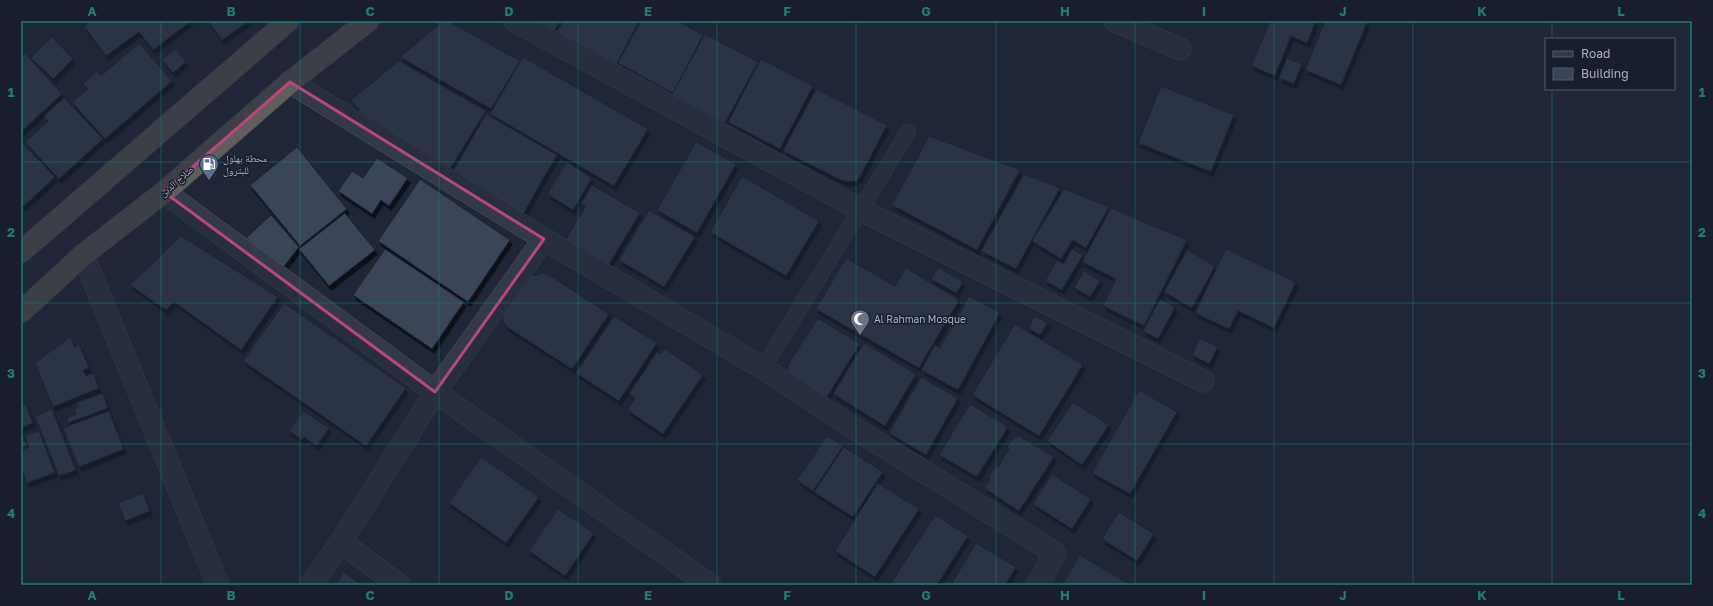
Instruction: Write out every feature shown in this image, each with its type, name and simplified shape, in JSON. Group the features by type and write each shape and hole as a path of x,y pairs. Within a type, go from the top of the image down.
{"highway":[{"path":"21,252 288,21"},
{"name":"صلاح الدين","path":"21,312 84,255 164,192 290,82 368,21"}],"street":[{"path":"515,21 859,210 1203,381"},
{"path":"1115,21 1180,49"},
{"path":"290,82 544,239 763,368 849,424 1055,553 1037,585"},
{"path":"164,192 435,392 710,585"},
{"path":"311,585 341,542 435,392 544,239"},
{"path":"84,255 218,585"},
{"path":"341,542 399,585"}],"lane":[{"path":"763,368 908,132"}],"highlighted area":[{"path":"290,82 544,239 435,392 164,192"}],"building":[{"path":"91,21 191,21 153,50 139,32 106,56 84,26"},
{"path":"208,21 249,21 222,40"},
{"path":"443,21 448,21 520,61 491,109 400,57"},
{"path":"535,21 560,21 554,31"},
{"path":"563,21 639,21 616,65 556,33"},
{"path":"641,21 678,21 703,35 673,93 618,63"},
{"path":"1270,21 1316,21 1307,43 1291,36 1275,76 1251,66"},
{"path":"1325,21 1361,21 1367,23 1341,85 1305,70"},
{"path":"705,34 758,62 725,123 672,95"},
{"path":"52,37 73,59 53,79 31,58"},
{"path":"139,43 172,81 105,139 72,102 88,89 83,84 97,71 101,76"},
{"path":"175,49 186,62 173,73 162,60"},
{"path":"25,53 62,94 21,132 21,57"},
{"path":"523,57 648,129 614,186 490,114"},
{"path":"1287,58 1302,64 1294,84 1279,78"},
{"path":"761,59 813,86 780,149 728,122"},
{"path":"399,61 486,111 449,170 368,121 351,100"},
{"path":"1161,86 1234,115 1211,172 1138,143"},
{"path":"816,89 887,125 860,177 856,181 846,182 841,180 783,151"},
{"path":"64,98 103,139 59,179 25,142 48,121 44,116"},
{"path":"486,114 557,155 523,214 452,173"},
{"path":"929,136 1020,170 977,250 892,205"},
{"path":"21,142 55,177 23,207 21,205"},
{"path":"696,142 736,164 697,233 657,210"},
{"path":"297,147 347,209 300,246 250,185"},
{"path":"377,158 408,178 389,206 381,200 372,214 338,191 352,171 363,178"},
{"path":"567,162 592,178 573,210 547,194"},
{"path":"1024,174 1060,188 1016,269 981,251"},
{"path":"742,176 819,221 786,276 710,232"},
{"path":"420,179 510,240 468,302 378,241"},
{"path":"592,185 640,213 606,269 563,244 586,206 581,203"},
{"path":"1064,189 1109,207 1086,248 1073,240 1061,259 1032,241"},
{"path":"1111,208 1187,240 1144,326 1103,306 1116,279 1082,262"},
{"path":"649,210 695,237 664,287 619,260"},
{"path":"345,213 375,250 329,286 299,249"},
{"path":"271,215 299,247 282,269 246,238"},
{"path":"181,236 278,297 241,350 174,302 166,310 130,285"},
{"path":"385,249 464,302 432,349 353,295"},
{"path":"1072,249 1083,255 1062,290 1045,281 1057,260 1063,264"},
{"path":"1226,249 1296,282 1274,328 1238,311 1229,329 1195,313"},
{"path":"1187,250 1215,266 1192,308 1164,292"},
{"path":"846,258 895,286 906,268 959,300 919,368 816,309"},
{"path":"938,267 963,282 956,293 931,279"},
{"path":"1084,271 1100,281 1090,297 1074,288"},
{"path":"543,273 549,275 609,314 572,369 507,327 503,321 503,315 526,280 531,276"},
{"path":"969,296 1000,313 958,390 921,370 935,345 940,348"},
{"path":"1160,299 1175,307 1158,339 1143,331"},
{"path":"284,303 406,388 366,446 243,361"},
{"path":"614,316 657,343 619,401 576,373"},
{"path":"1035,316 1048,323 1040,335 1028,328"},
{"path":"818,318 860,344 825,400 787,372 789,363"},
{"path":"1015,324 1083,365 1039,436 972,395"},
{"path":"70,337 75,347 79,344 89,368 83,370 86,376 93,373 99,388 53,407 35,363"},
{"path":"1200,338 1218,347 1209,364 1192,355"},
{"path":"864,343 916,374 885,426 833,394"},
{"path":"664,348 703,375 663,434 627,410 635,398 629,394 657,352 661,354"},
{"path":"921,377 958,398 926,455 889,433"},
{"path":"1139,390 1177,412 1130,494 1092,473"},
{"path":"103,393 108,408 68,423 66,418 76,414 74,409 78,407 76,403"},
{"path":"1073,402 1109,425 1082,465 1047,441"},
{"path":"26,404 33,423 21,428 21,406"},
{"path":"970,404 1008,427 977,477 939,455"},
{"path":"52,409 76,470 59,476 35,416"},
{"path":"109,411 124,449 79,467 63,428"},
{"path":"303,411 329,428 317,446 304,437 302,440 289,431"},
{"path":"21,430 27,446 21,448"},
{"path":"39,431 55,473 27,483 21,467 21,450 29,447 25,436"},
{"path":"1018,435 1054,457 1019,511 984,488 996,465 998,467 1009,449 1007,448 1014,437 1016,438"},
{"path":"827,436 843,446 813,491 797,480"},
{"path":"844,447 883,472 853,517 814,492"},
{"path":"481,457 539,497 506,543 449,503"},
{"path":"1052,474 1091,499 1072,529 1033,504"},
{"path":"878,483 919,509 875,577 835,551"},
{"path":"143,493 150,511 125,521 118,503"},
{"path":"558,509 594,533 565,576 529,551"},
{"path":"1119,512 1154,534 1137,561 1102,539"},
{"path":"935,515 968,536 937,585 890,585"},
{"path":"976,543 1016,567 1005,585 951,585"},
{"path":"1080,555 1130,585 1062,585"},
{"path":"343,572 362,585 336,585"}],"place":[{"name":"محطة بهلول للبترول","path":"209,181"},
{"name":"Al Rahman Mosque","path":"860,336"}]}
